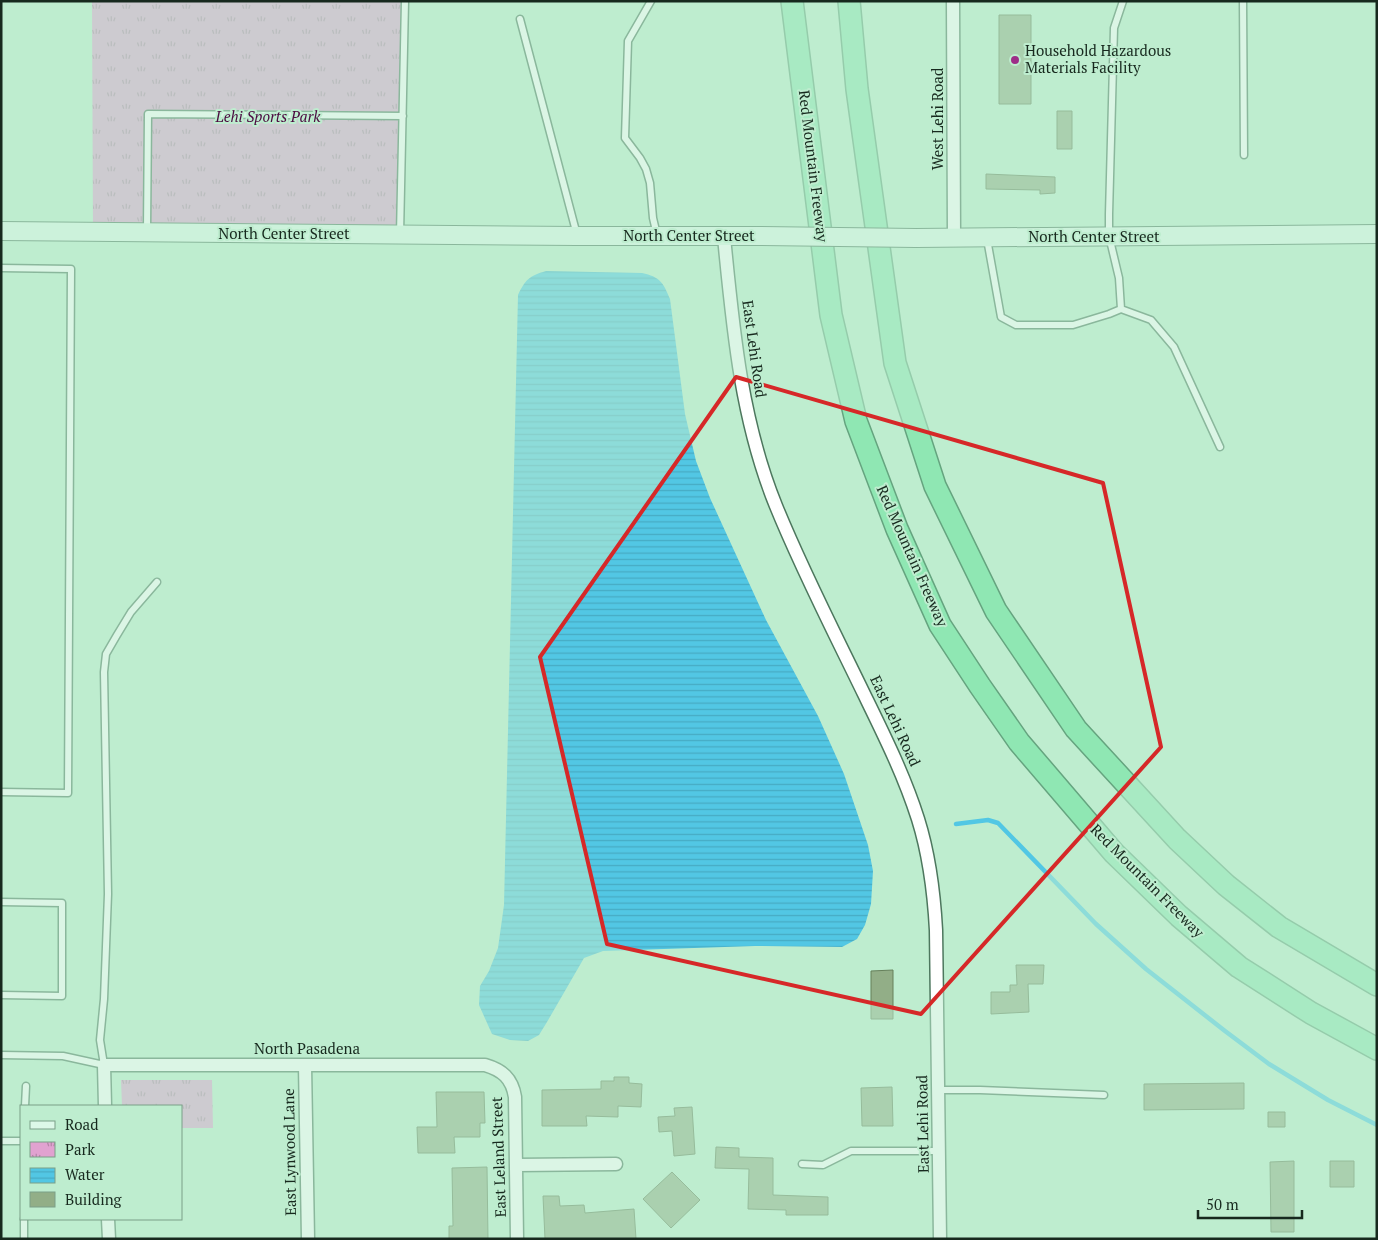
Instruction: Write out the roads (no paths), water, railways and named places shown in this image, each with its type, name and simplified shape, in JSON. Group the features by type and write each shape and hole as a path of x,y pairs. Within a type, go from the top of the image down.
{"highway":[{"name":"Red Mountain Freeway","path":"792,1 831,315 856,421 897,529 940,625 1019,742 1114,853 1173,910 1239,967 1311,1013 1377,1049"},
{"path":"849,1 857,89 895,363 935,486 996,611 1076,729 1177,839 1226,885 1279,927 1377,985"}],"street":[{"name":"West Lehi Road","path":"953,1 954,238"},
{"name":"North Center Street","path":"1,231 916,238 1377,234"},
{"name":"East Lehi Road","path":"724,237 735,344 742,390 752,435 764,474 776,506 807,574 897,762 918,820 934,902 937,954 940,1239"},
{"name":"North Pasadena","path":"104,1065 485,1066 496,1069 506,1076"},
{"path":"104,1065 105,1105"},
{"name":"East Lynwood Lane","path":"305,1065 308,1239"},
{"name":"East Leland Street","path":"506,1076 513,1087 515,1097 517,1239"},
{"path":"516,1166 616,1164"},
{"path":"108,1220 108,1239"}],"lane":[{"path":"400,235 405,1"},
{"path":"651,1 628,41 625,138 646,169 650,183 653,218 658,237"},
{"path":"1121,309 1119,278 1109,236 1114,28 1123,1"},
{"path":"1243,1 1244,155"},
{"path":"520,19 577,236"},
{"path":"147,233 148,114 403,116"},
{"path":"986,237 1001,317 1016,325 1073,325 1121,309 1150,320 1174,347 1220,447"},
{"path":"1,268 71,269 71,279 68,793 1,792"},
{"path":"1,1055 63,1056 104,1065 100,1034 104,999 108,894 104,672 106,654 131,612 157,582"},
{"path":"1,902 62,903 62,996 1,995"},
{"path":"25,1105 26,1086"},
{"path":"938,1090 1104,1095"},
{"path":"1,1141 20,1141"},
{"path":"802,1164 823,1164 851,1151 939,1151"},
{"path":"24,1220 24,1239"}],"water":[{"path":"546,271 642,273 653,276 665,288 670,299 685,414 696,461 710,498 766,620 818,716 844,774 868,845 873,871 871,904 865,925 857,939 842,947 755,946 603,951 584,958 539,1035 528,1041 510,1040 492,1034 479,1005 480,986 489,971 498,948 504,905 518,295 528,279"}],"waterway":[{"path":"956,824 988,820 998,823 1096,924 1146,969 1269,1064 1328,1100 1377,1125"}],"place":[{"name":"Household Hazardous Materials Facility","path":"1015,60"}],"park label":[{"name":"Lehi Sports Park","path":"268,117"}]}
